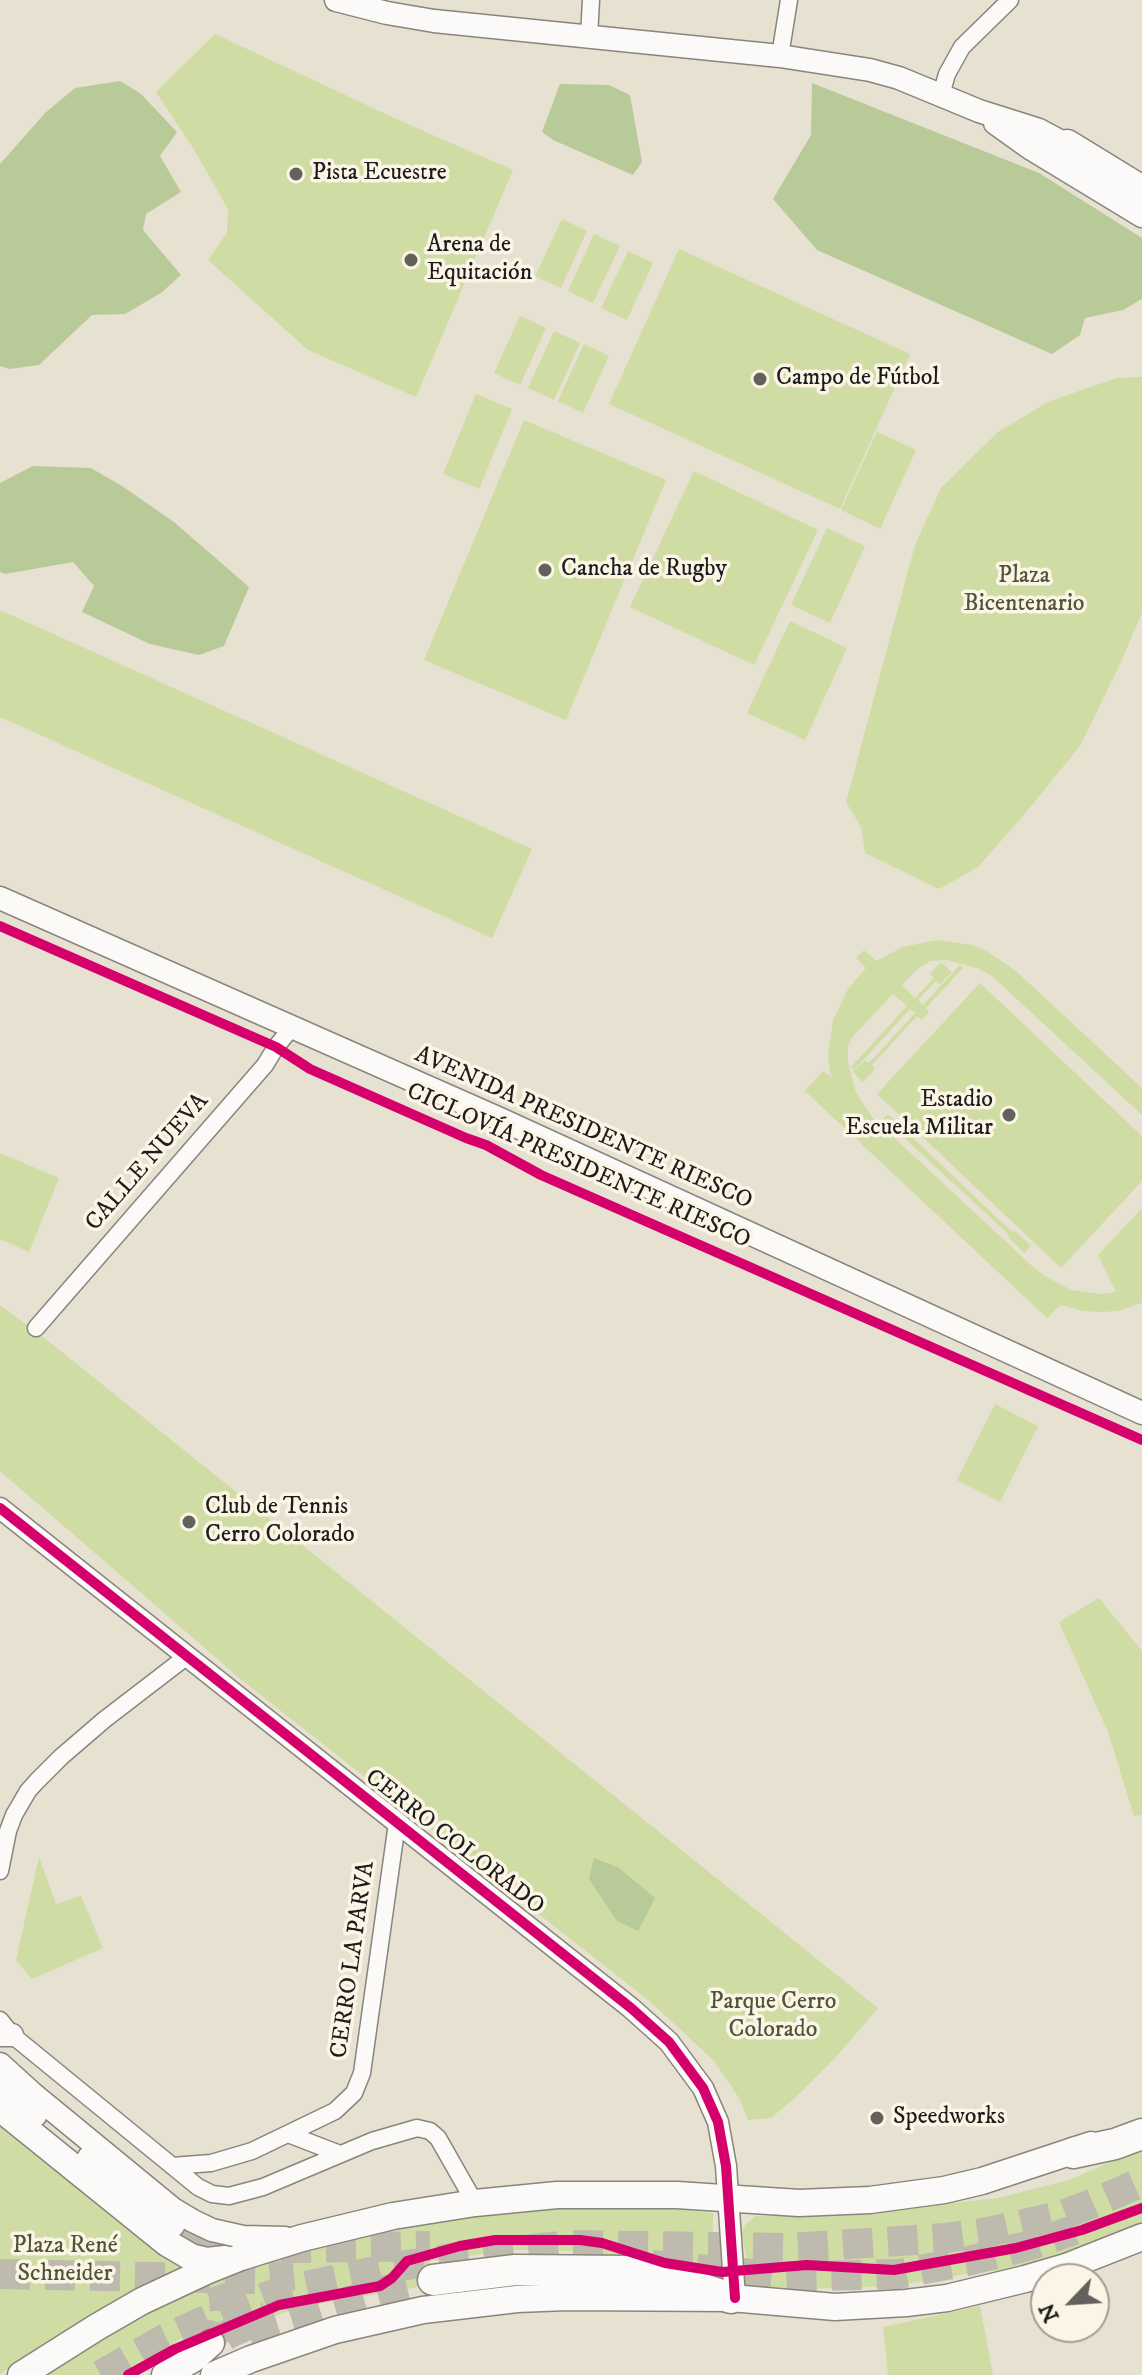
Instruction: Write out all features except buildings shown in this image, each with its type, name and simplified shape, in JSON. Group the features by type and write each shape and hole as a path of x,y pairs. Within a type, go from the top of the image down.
{"highway":[{"path":"1067,145 1142,191"},
{"path":"1073,2153 1115,2144 1142,2134"},
{"path":"433,2280 515,2270 632,2271 666,2277 733,2298"}],"main road":[{"path":"336,0 434,21 780,56 870,70 1039,130 1142,182"},
{"path":"979,111 1030,148 1142,216"},
{"name":"AVENIDA PRESIDENTE RIESCO","path":"0,898 500,1119 1142,1413"},
{"path":"0,2064 173,2209 193,2221 212,2230 243,2237 302,2238"},
{"path":"0,2085 172,2224"},
{"path":"0,2108 167,2243 191,2257 207,2261 241,2257"},
{"path":"21,2375 142,2301 241,2257 302,2238 393,2216 475,2203 587,2194 677,2195 799,2203 906,2196 982,2181 1073,2153 1142,2122"},
{"path":"214,2375 335,2330 423,2310 517,2299 567,2297 733,2298 835,2307 906,2303 947,2298 1066,2267 1142,2237"},
{"path":"165,2375 193,2359 211,2343"}],"street":[{"path":"589,37 591,0"},
{"path":"780,56 789,0"},
{"path":"941,95 947,74 962,47 1010,0"},
{"name":"CALLE NUEVA","path":"36,1328 256,1077 292,1027"},
{"name":"CERRO COLORADO","path":"0,1508 631,2008 674,2048 693,2071 713,2106 723,2144 729,2199 733,2298"},
{"path":"0,1871 8,1831 28,1791 104,1720 186,1657"},
{"name":"CERRO LA PARVA","path":"172,2166 232,2158 344,2105 354,2093 360,2080 397,1823"},
{"path":"4,2030 204,2191 229,2196 263,2187 372,2141 417,2128 430,2131 448,2151 475,2203"},
{"path":"288,2134 340,2154"}],"green space":[{"path":"215,34 513,170 416,397 308,350 208,260 227,233 228,209 156,92"},
{"path":"120,81 140,93 177,132 160,156 181,192 146,214 143,230 181,275 161,293 125,314 92,315 39,365 10,369 0,366 0,164 45,113 75,88"},
{"path":"812,83 1039,173 1142,238 1142,299 1123,310 1085,318 1080,335 1052,354 817,250 773,199 811,135"},
{"path":"560,84 609,85 630,95 642,162 633,175 553,140 542,132"},
{"path":"562,219 587,231 561,288 535,276"},
{"path":"594,234 620,246 593,303 568,291"},
{"name":"Campo de Fútbol","path":"679,249 910,354 840,509 609,404"},
{"path":"628,251 653,263 627,320 601,308"},
{"path":"520,316 546,328 520,385 494,373"},
{"path":"554,331 580,343 554,400 528,388"},
{"path":"584,344 609,356 583,413 558,401"},
{"name":"Plaza Bicentenario","path":"1142,377 1142,613 1080,746 978,867 939,889 865,853 861,827 846,802 915,545 941,488 998,432 1050,401 1117,378"},
{"path":"476,394 512,409 479,489 443,474"},
{"name":"Cancha de Rugby","path":"524,420 666,480 566,720 424,660"},
{"path":"877,432 916,450 880,529 841,510"},
{"path":"33,466 91,468 174,522 249,587 224,646 199,655 150,644 82,612 94,586 73,562 5,574 0,572 0,483"},
{"path":"694,471 818,530 754,665 630,607"},
{"path":"827,528 865,546 830,623 791,605"},
{"path":"0,610 532,849 492,938 0,717"},
{"path":"790,621 847,648 805,740 747,713"},
{"path":"937,940 972,945 1017,972 1142,1088 1142,1115 992,976 977,968 946,960 930,961 902,985 915,998 934,978 930,974 941,962 952,972 940,984 936,981 918,1000 923,1005 960,965 963,968 926,1008 929,1012 922,1020 917,1016 872,1065 875,1069 863,1082 853,1072 865,1060 869,1063 915,1013 910,1009 854,1070 851,1067 907,1006 893,994 853,1036 848,1046 848,1062 856,1093 873,1118 1033,1267 1071,1290 1101,1294 1116,1292 1098,1255 1142,1208 1142,1303 1118,1311 1101,1312 1060,1305 1047,1318 805,1091 823,1071 831,1077 828,1055 833,1020 848,989 866,968 856,958 864,950 876,961 903,947"},
{"name":"Estadio Escuela Militar","path":"980,983 1142,1136 1142,1181 1061,1268 877,1094"},
{"path":"888,1114 1012,1232 1014,1230 1031,1246 1024,1253 1009,1235 882,1120"},
{"path":"0,1153 59,1178 29,1252 0,1239"},
{"name":"Parque Cerro Colorado","path":"0,1305 878,2008 796,2097 771,2118 748,2120 739,2098 714,2061 653,2004 243,1681 0,1471"},
{"path":"995,1404 1038,1426 1000,1502 957,1480"},
{"path":"1099,1598 1142,1651 1142,1815 1134,1816 1108,1732 1059,1622"},
{"path":"39,1857 56,1904 81,1896 103,1948 32,1979 16,1960"},
{"path":"594,1858 619,1868 655,1898 638,1931 617,1921 589,1879"},
{"name":"Plaza René Schneider","path":"0,2121 110,2214 188,2263 0,2374"},
{"path":"1142,2148 1142,2228 1077,2254 1009,2270 893,2286 771,2287 759,2285 749,2277 742,2232 755,2216 854,2214 998,2198 1069,2180"},
{"path":"661,2207 713,2213 713,2270 575,2251 514,2250 429,2261 431,2285 283,2313 222,2341 207,2324 117,2375 40,2375 64,2356 237,2263 486,2208"},
{"path":"980,2306 993,2375 888,2375 883,2327"}],"tunnel":[{"path":"101,2375 166,2338 279,2292 394,2267 569,2245 790,2248 945,2238 984,2233 1059,2216 1142,2182"},
{"path":"172,2224 186,2236 215,2274 222,2296 223,2315 211,2343"},
{"path":"149,2227 198,2243 232,2249 430,2246"},
{"path":"652,2265 786,2277 898,2274 968,2261 1074,2230"},
{"path":"0,2274 255,2279 294,2275"},
{"path":"249,2334 371,2294 421,2282"},
{"path":"186,2358 268,2316"}],"cycle path":[{"name":"CICLOVÍA PRESIDENTE RIESCO","path":"0,926 276,1047 310,1069 486,1145 541,1175 1142,1440"},
{"path":"0,1508 631,2008 669,2042 703,2088 718,2122 726,2166 735,2298"},
{"path":"128,2375 175,2349 279,2305 380,2286 407,2261 495,2240 602,2243 665,2263 722,2272 807,2265 894,2270 1016,2248 1082,2230 1142,2208"}],"place":[{"name":"Pista Ecuestre","path":"296,174"},
{"name":"Arena de Equitación","path":"411,260"},
{"name":"Campo de Fútbol","path":"760,379"},
{"name":"Cancha de Rugby","path":"545,570"},
{"name":"Estadio Escuela Militar","path":"1009,1115"},
{"name":"Club de Tennis Cerro Colorado","path":"189,1522"},
{"name":"Speedworks","path":"877,2118"}]}
